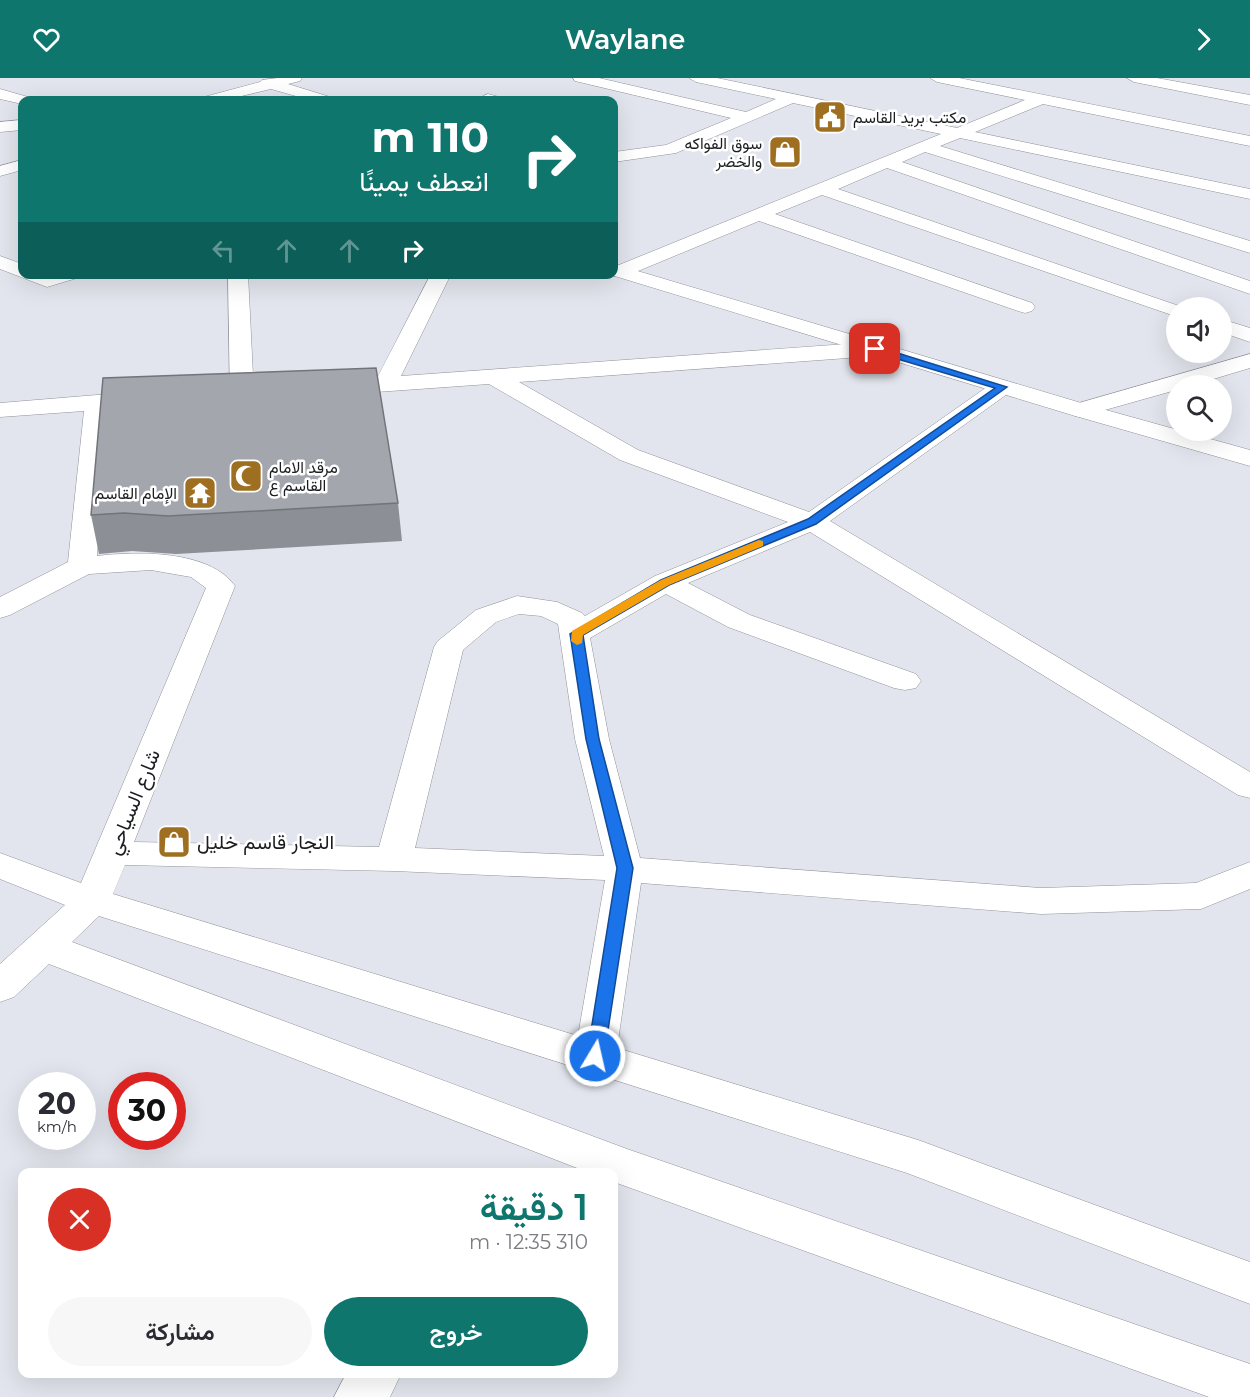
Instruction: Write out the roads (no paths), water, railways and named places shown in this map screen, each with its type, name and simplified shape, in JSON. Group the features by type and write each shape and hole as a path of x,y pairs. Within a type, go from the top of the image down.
{"street":[{"path":"248,78 312,96"},
{"path":"224,96 296,78"},
{"path":"580,78 748,117"},
{"path":"938,78 1250,141"},
{"path":"1134,78 1245,96"},
{"path":"703,79 1250,194"},
{"path":"0,94 18,99"},
{"path":"618,156 670,149 792,98"},
{"path":"618,270 1041,99"},
{"path":"0,127 18,125"},
{"path":"625,137 670,149"},
{"path":"925,147 1250,247"},
{"path":"886,162 1250,288"},
{"path":"0,171 18,166"},
{"path":"822,189 1166,307"},
{"path":"759,215 1025,307"},
{"path":"0,262 18,269"},
{"path":"618,272 1002,387 1250,458"},
{"path":"238,279 242,395"},
{"path":"386,383 438,279"},
{"path":"1232,329 1250,335"},
{"path":"309,390 875,349"},
{"path":"1080,410 1250,361"},
{"path":"494,376 629,455 812,522 1250,787"},
{"path":"576,634 665,582 812,522 1002,387"},
{"path":"0,410 164,399"},
{"path":"0,609 82,566 98,402"},
{"name":"شارع السياحي","path":"0,987 92,901 220,586 200,570 151,562 107,562 82,566"},
{"path":"665,582 739,621 905,681"},
{"path":"394,859 449,647 486,616 517,606 547,608 572,619 592,739 625,868 595,1056"},
{"path":"112,853 394,859 625,868 1041,901 1202,896 1250,874"},
{"path":"0,865 92,901 918,1158 1250,1283"},
{"path":"45,947 611,1162 1250,1388"},
{"path":"360,1397 373,1378"}],"place":[{"name":"مكتب بريد القاسم","path":"830,117"},
{"name":"سوق الفواكه والخضر","path":"785,152"},
{"name":"مرقد الامام القاسم ع","path":"246,476"},
{"name":"الإمام القاسم","path":"200,493"},
{"name":"النجار قاسم خليل","path":"174,842"}]}
